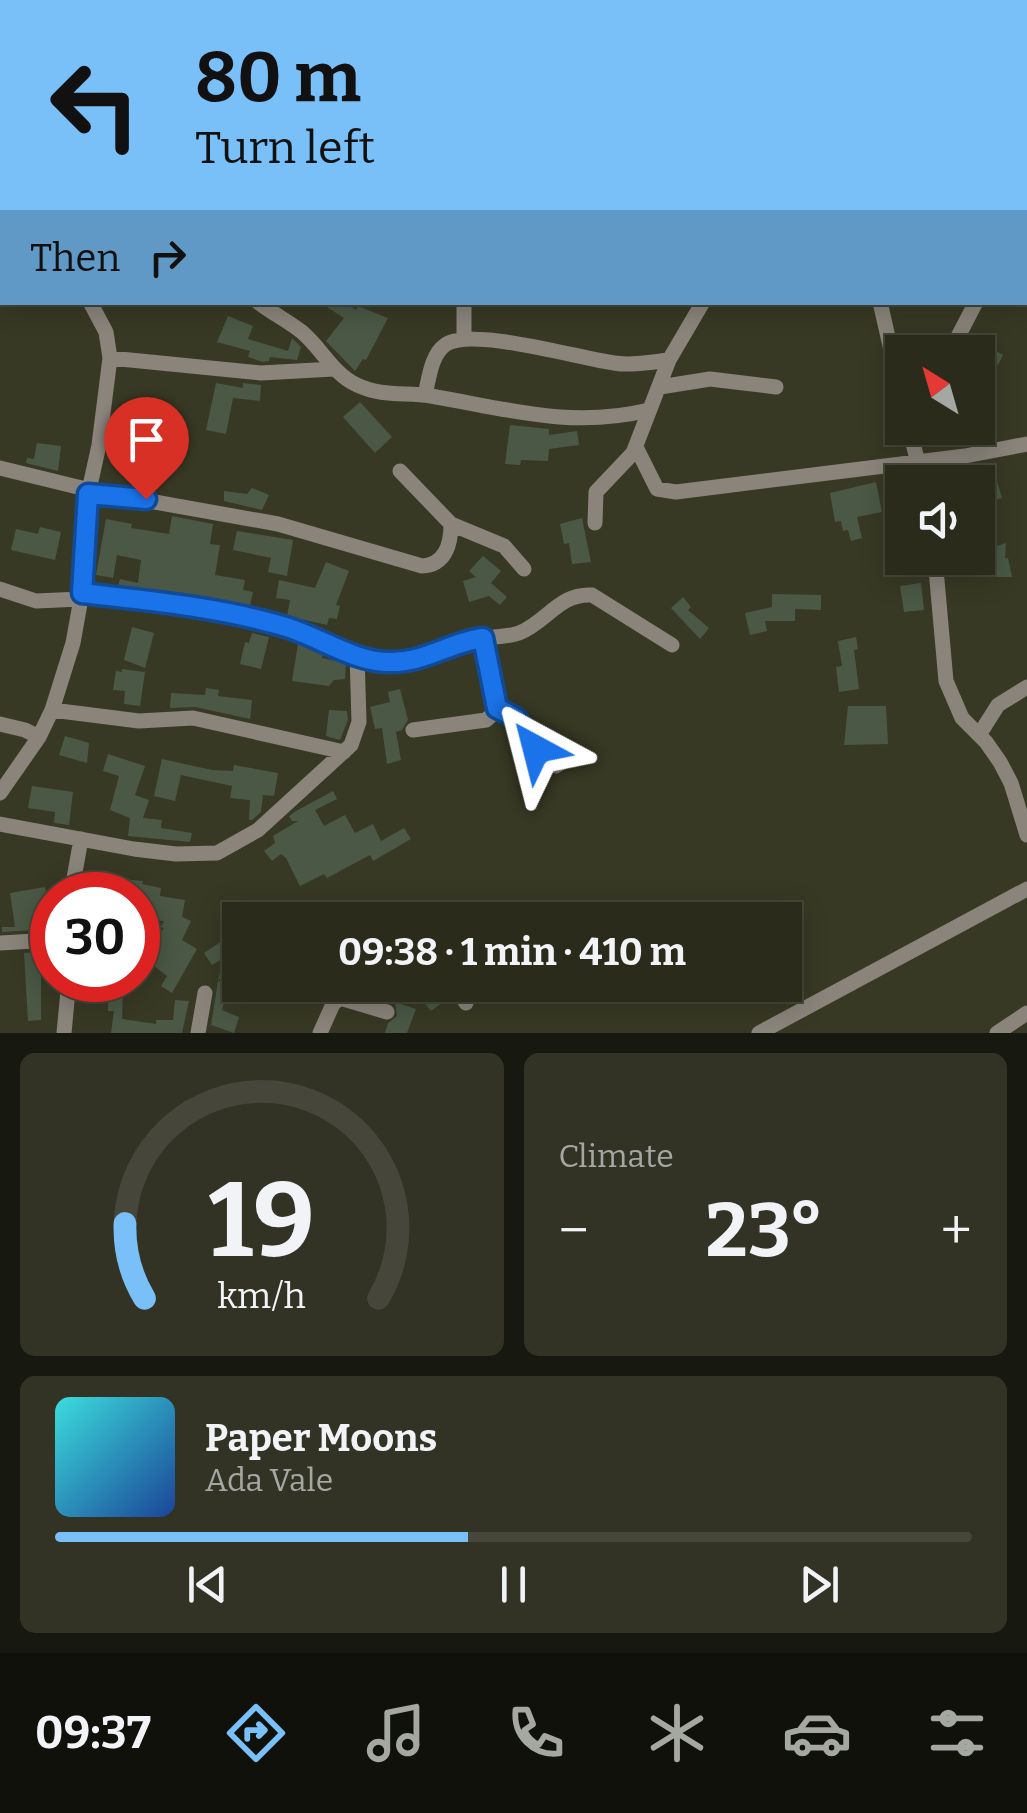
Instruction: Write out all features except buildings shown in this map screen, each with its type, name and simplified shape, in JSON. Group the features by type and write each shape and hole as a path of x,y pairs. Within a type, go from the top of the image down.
{"street":[{"path":"912,0 937,0"},
{"path":"0,793 39,737 52,710 81,596 89,492 100,445 110,358 106,332 92,305"},
{"path":"262,305 304,334 352,383 378,394 425,395 570,420 620,417 649,410"},
{"path":"464,305 464,339"},
{"path":"595,523 596,492 636,447 669,360 702,305"},
{"path":"881,305 888,335"},
{"path":"959,335 974,305"},
{"path":"425,395 435,356 448,342 464,339 532,344 620,364 669,360"},
{"path":"110,358 260,373 334,368"},
{"path":"660,387 710,379 776,386"},
{"path":"636,447 650,479 663,492 988,453 1027,444"},
{"path":"914,445 918,465"},
{"path":"0,468 89,492 278,524 422,566 433,566 444,557 452,524"},
{"path":"400,471 452,524 504,546 524,568"},
{"path":"937,575 946,682 962,718 1000,762 1027,835"},
{"path":"0,590 36,601 81,596 161,602 244,617 286,627 384,662 426,658 483,638 517,634 561,602 592,595 672,644"},
{"path":"483,638 497,708"},
{"path":"0,824 176,854 216,853 258,830 352,745 360,722 356,654"},
{"path":"979,734 998,704 1027,687"},
{"path":"413,730 486,720 497,708"},
{"path":"497,708 516,718 546,762 556,766 572,756"},
{"path":"52,710 139,721 193,718 344,752"},
{"path":"0,724 39,737"},
{"path":"75,872 81,839"},
{"path":"759,1033 1027,888"},
{"path":"0,943 30,941"},
{"path":"198,1033 204,993"},
{"path":"64,1033 67,1002"},
{"path":"320,1033 335,1002"},
{"path":"353,1002 387,1012"},
{"path":"998,1033 1027,1012"}],"route":[{"path":"146,499 88,494 82,593 244,617 286,627 384,662 426,658 483,638 497,708 516,718 536,749"}]}
